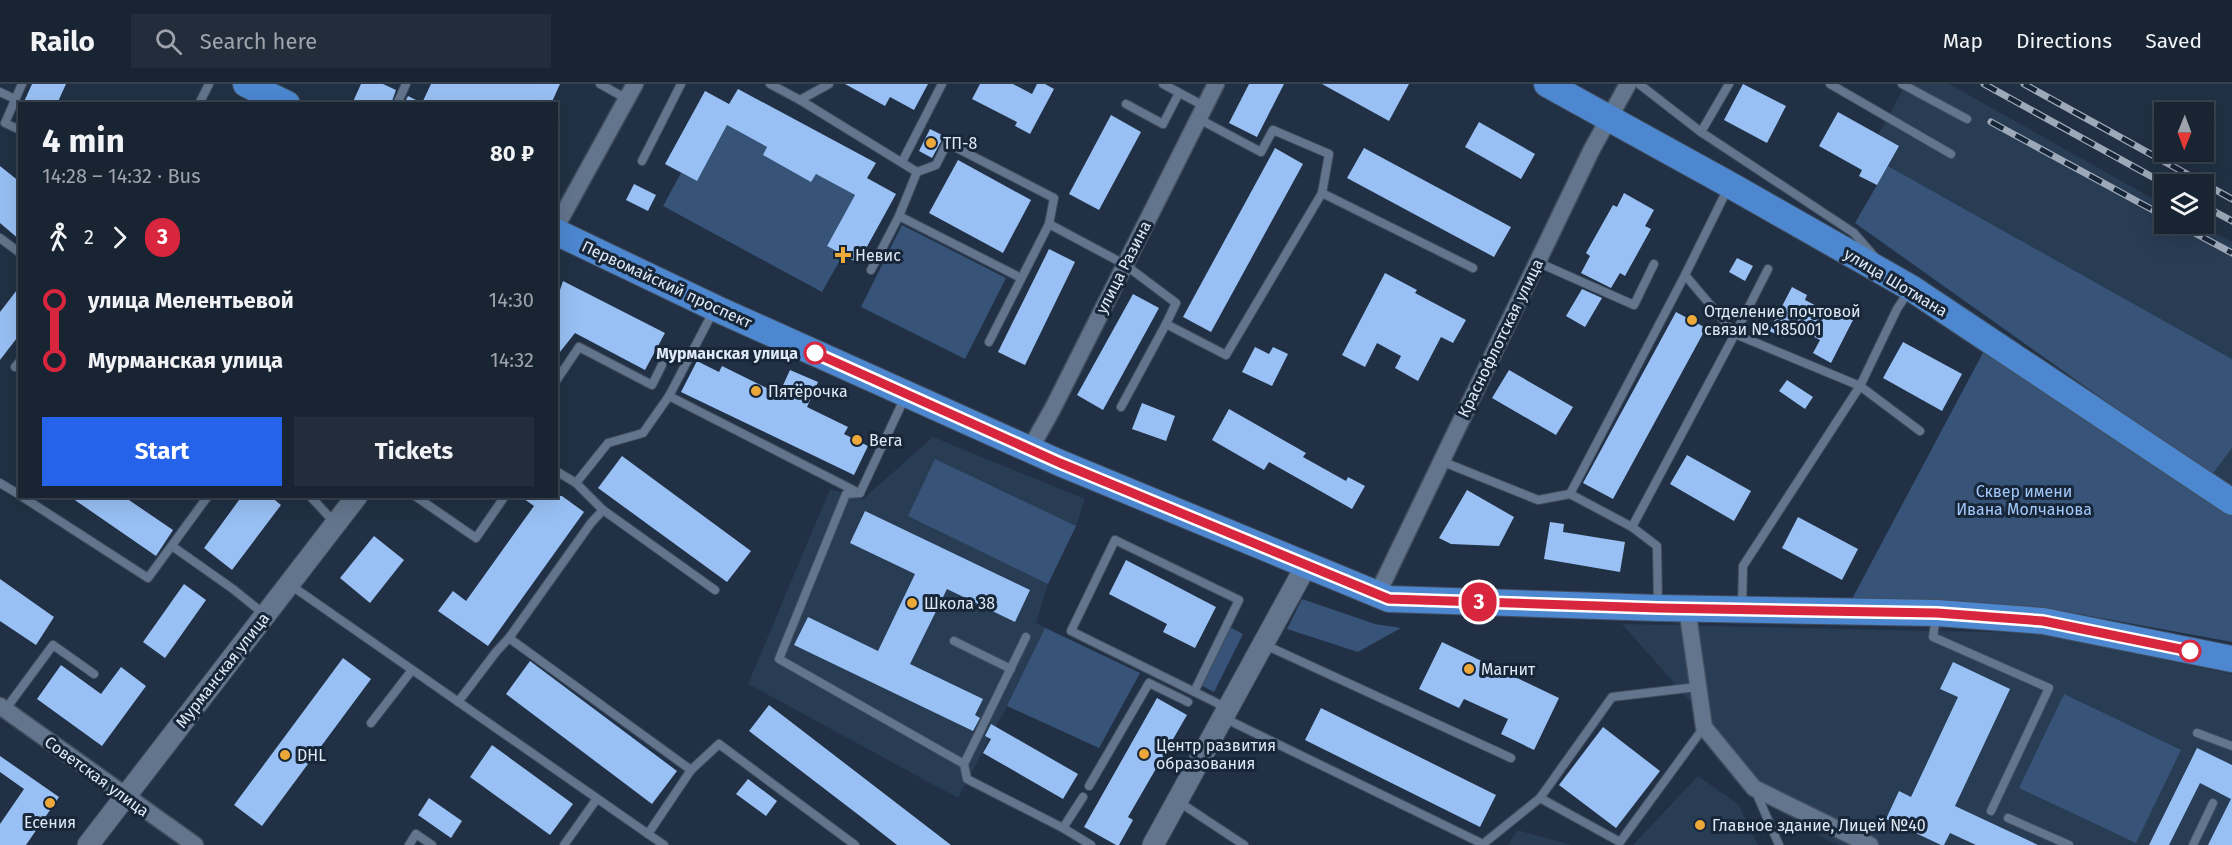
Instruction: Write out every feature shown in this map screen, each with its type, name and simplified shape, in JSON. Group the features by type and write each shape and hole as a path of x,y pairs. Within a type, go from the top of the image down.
{"main road":[{"path":"246,84 283,102"},
{"name":"улица Шотмана","path":"1547,84 1903,284 2230,496"},
{"name":"Первомайский проспект","path":"558,233 716,308 1030,449 1389,599 1658,608 1937,613 2043,621 2232,658"}],"street":[{"path":"558,223 635,84"},
{"name":"улица Разина","path":"1030,449 1053,408 1216,84"},
{"name":"Краснофлотская улица","path":"1377,595 1608,117 1628,84"},
{"name":"Мурманская улица","path":"88,845 355,498"},
{"path":"1153,845 1307,564"},
{"path":"1687,608 1704,727 1755,788 1870,845"},
{"name":"Советская улица","path":"3,708 195,845"}],"lane":[{"path":"18,129 5,123 22,84"},
{"path":"200,102 209,84"},
{"path":"399,102 406,84"},
{"path":"600,84 627,99"},
{"path":"642,161 681,84"},
{"path":"770,84 916,172"},
{"path":"800,100 830,84"},
{"path":"902,162 942,84"},
{"path":"1163,84 1261,152 1273,130 1329,154 1323,193 1226,355 1166,324"},
{"path":"1639,84 1701,132 1854,233 1903,284 1897,309 1860,387 1743,566 1742,609"},
{"path":"1701,132 1729,84"},
{"path":"1830,84 1951,154"},
{"path":"1902,84 1966,119"},
{"path":"0,92 15,99"},
{"path":"1126,104 1163,124 1179,93"},
{"path":"871,270 899,216 916,172 936,165 947,143 1054,198 1048,224 989,342"},
{"path":"1570,494 1730,185"},
{"path":"1323,193 1473,268"},
{"path":"899,216 1021,278"},
{"path":"1048,224 1124,264 1176,303 1121,408"},
{"path":"0,238 18,252"},
{"path":"1537,262 1634,305 1654,264"},
{"path":"1632,527 1768,268"},
{"path":"1685,273 1735,334 1860,387 1920,431"},
{"path":"576,483 608,442 643,433 669,396 716,308"},
{"path":"558,378 579,347 652,385 662,365"},
{"path":"860,493 907,394"},
{"path":"669,396 860,493"},
{"path":"1441,461 1538,500 1570,494 1632,527 1658,546 1658,608"},
{"path":"558,472 576,483 603,510 715,590"},
{"path":"0,483 18,495"},
{"path":"860,493 846,494 779,659 964,764"},
{"path":"23,498 148,578 206,498"},
{"path":"312,498 335,523"},
{"path":"418,498 476,538 504,498"},
{"path":"458,702 509,638 591,523 603,510"},
{"path":"1194,692 1239,600 1115,540 1071,631 1194,692 1225,712 1483,844 1540,798 1612,698 1697,687"},
{"path":"172,546 265,614"},
{"path":"289,584 596,800 664,845"},
{"path":"1937,613 1933,637 2049,688 1991,811"},
{"path":"1026,637 964,764 967,779 1064,828 1090,845"},
{"path":"509,638 691,770"},
{"path":"954,641 1011,669"},
{"path":"1262,644 1511,758"},
{"path":"3,708 53,645 94,674"},
{"path":"371,723 412,670"},
{"path":"1089,786 1149,683 1188,702"},
{"path":"1540,798 1620,842 1704,727"},
{"path":"2197,733 2232,746"},
{"path":"648,834 691,770 719,744 855,845"},
{"path":"1755,788 1779,845"},
{"path":"1064,828 1083,796"},
{"path":"564,845 596,800"},
{"path":"1176,800 1244,845"},
{"path":"2193,845 2213,803"},
{"path":"2008,818 2069,845"},
{"path":"409,845 416,834 432,845"}],"shaded area":[{"path":"1906,84 1949,84 2154,199 2154,234 2214,232 2232,242 2232,359 1888,166 1899,147 1878,135"},
{"name":"Школа 38","path":"933,437 1085,499 1076,526 1048,584 1036,623 1140,673 1099,748 1007,706 958,798 748,684 830,489 863,499"},
{"path":"2232,448 2232,489 2211,476"},
{"path":"1622,624 2036,633 2232,674 2232,845 1838,845 1801,827"},
{"name":"Главное здание, Лицей №40","path":"1698,776 1738,804 1758,845 1633,845"},
{"path":"1517,830 1572,845 1508,845"}],"green space":[{"path":"727,125 767,147 763,155 811,181 816,174 855,195 827,246 843,255 822,292 663,206 681,173 697,181"},
{"path":"1888,166 2232,359 2232,448 2211,476 1855,223"},
{"path":"902,225 1006,278 965,359 861,307"},
{"name":"Сквер имени Ивана Молчанова","path":"1986,347 2232,511 2232,642 2041,607 1852,599"},
{"path":"935,459 1076,526 1048,584 908,516"},
{"path":"1302,599 1375,624 1401,628 1358,652 1287,629"},
{"path":"1224,624 1243,634 1214,692 1195,682"},
{"path":"1045,628 1140,673 1099,748 1007,706"},
{"path":"2064,694 2181,750 2136,843 2019,788"}],"building":[{"path":"32,84 66,84 58,102 24,102"},
{"path":"361,84 383,84 396,90 392,102 353,102"},
{"path":"431,84 560,84 552,102 422,102"},
{"path":"845,84 928,84 914,110 890,97 885,106"},
{"path":"980,84 1013,84 1032,94 1037,84 1045,84 1054,89 1030,134 1015,126 1017,122 972,99"},
{"path":"1249,84 1284,84 1257,137 1229,123"},
{"path":"1322,84 1409,84 1389,121"},
{"path":"1743,84 1786,106 1767,143 1724,120"},
{"path":"738,89 876,163 867,178 896,194 858,263 827,246 855,195 816,174 811,182 763,155 767,147 727,125 697,181 665,164 705,91 729,104"},
{"path":"408,96 420,102 405,102"},
{"path":"1838,112 1899,146 1877,185 1859,176 1862,170 1819,146"},
{"path":"1111,115 1141,132 1099,210 1069,194"},
{"path":"1479,122 1535,154 1521,179 1465,147"},
{"name":"ТП-8","path":"930,129 944,136 932,158 919,151"},
{"path":"1275,148 1303,164 1211,332 1183,317"},
{"path":"1364,148 1511,227 1494,257 1347,178"},
{"path":"958,160 1031,200 1003,253 929,213"},
{"path":"0,166 18,180 18,238 0,223"},
{"path":"634,184 656,195 648,211 626,200"},
{"path":"1624,193 1654,210 1645,226 1651,229 1625,276 1620,273 1611,288 1581,273 1590,256 1586,253 1613,205 1617,207"},
{"path":"1049,249 1075,262 1025,365 998,352"},
{"path":"1737,258 1753,266 1745,281 1729,272"},
{"path":"1385,273 1417,290 1415,293 1466,320 1453,343 1441,337 1418,381 1395,368 1401,356 1377,343 1365,367 1342,355"},
{"path":"563,281 665,333 645,370 575,333 558,354 558,290 560,290"},
{"path":"1792,287 1807,295 1805,300 1836,316 1838,313 1853,320 1831,363 1813,353 1820,340 1791,325 1784,338 1769,331"},
{"path":"18,289 18,337 0,360 0,312"},
{"path":"1582,289 1602,298 1585,327 1566,316"},
{"path":"1133,294 1159,308 1103,410 1077,395"},
{"path":"1676,312 1706,328 1613,499 1583,483"},
{"path":"1903,342 1962,374 1942,411 1883,378"},
{"path":"1255,347 1269,354 1273,347 1288,354 1272,386 1242,372"},
{"path":"697,361 719,372 722,366 779,394 790,370 818,382 807,407 848,427 844,434 868,446 854,475 681,392"},
{"path":"1509,370 1573,407 1556,435 1492,398"},
{"path":"1787,380 1813,397 1805,409 1779,391"},
{"path":"1142,403 1175,416 1166,441 1132,429"},
{"path":"1229,409 1306,453 1303,457 1346,481 1348,477 1365,486 1352,509 1269,462 1264,470 1212,440"},
{"path":"1687,455 1751,491 1734,521 1670,484"},
{"path":"622,456 751,551 727,582 598,488"},
{"path":"1467,490 1514,517 1499,546 1451,544 1439,538"},
{"path":"562,496 584,512 488,646 438,611 453,591 466,601 534,506 523,498"},
{"path":"72,498 126,498 173,530 156,556"},
{"path":"241,498 272,498 281,505 232,570 204,548"},
{"path":"865,511 1030,590 1015,622 947,589 910,664 983,699 975,715 980,718 973,731 794,645 808,617 878,651 915,574 850,543"},
{"path":"1798,517 1858,549 1842,580 1782,548"},
{"path":"1550,522 1564,524 1563,532 1625,542 1620,572 1544,559"},
{"path":"374,536 404,560 370,603 340,578"},
{"path":"1126,560 1216,607 1195,648 1163,632 1167,624 1109,594"},
{"path":"0,579 54,617 36,645 0,621"},
{"path":"184,584 206,600 165,658 143,642"},
{"path":"1442,642 1559,698 1534,750 1501,734 1508,719 1464,699 1459,708 1419,689"},
{"path":"343,658 371,679 262,826 234,805"},
{"path":"530,661 677,771 652,804 506,694"},
{"path":"1953,662 2010,689 1955,806 2038,845 1976,845 1950,833 1944,845 1941,845 1886,819 1899,791 1911,797 1958,697 1940,689"},
{"path":"61,665 101,694 121,667 146,686 102,746 37,699"},
{"name":"Центр развития образования","path":"1157,698 1187,715 1128,817 1133,820 1119,845 1116,845 1084,827"},
{"path":"769,705 951,845 897,845 749,731"},
{"path":"1321,708 1496,795 1480,827 1305,740"},
{"path":"991,724 1078,774 1063,799 983,753 991,739 985,736"},
{"path":"1603,727 1660,771 1616,828 1559,785"},
{"path":"492,745 573,804 550,835 470,777"},
{"path":"2197,748 2232,765 2232,845 2208,845 2231,799 2200,783 2169,845 2149,845"},
{"path":"0,756 59,797 26,845 0,845 0,824 24,789 0,772"},
{"path":"748,779 777,801 766,816 736,794"},
{"path":"429,798 462,821 451,838 418,815"}],"railway":[{"path":"1984,84 2154,178"},
{"path":"2024,84 2232,199"},
{"path":"1991,122 2154,211"},
{"path":"2214,211 2232,221"},
{"path":"2197,234 2232,253"}],"bus line":[{"name":"3","path":"815,353 1060,463 1389,599 1658,608 1937,613 2043,621 2190,651"}],"place":[{"name":"ТП-8","path":"931,143"},
{"name":"Невис","path":"843,255"},
{"name":"Отделение почтовой связи № 185001","path":"1692,320"},
{"name":"Мурманская улица","path":"815,353"},
{"name":"Пятёрочка","path":"756,391"},
{"name":"Вега","path":"857,440"},
{"name":"Школа 38","path":"912,603"},
{"name":"Магнит","path":"1469,669"},
{"name":"Центр развития образования","path":"1144,754"},
{"name":"DHL","path":"285,755"},
{"name":"Есения","path":"50,803"},
{"name":"Главное здание, Лицей №40","path":"1700,825"}]}
